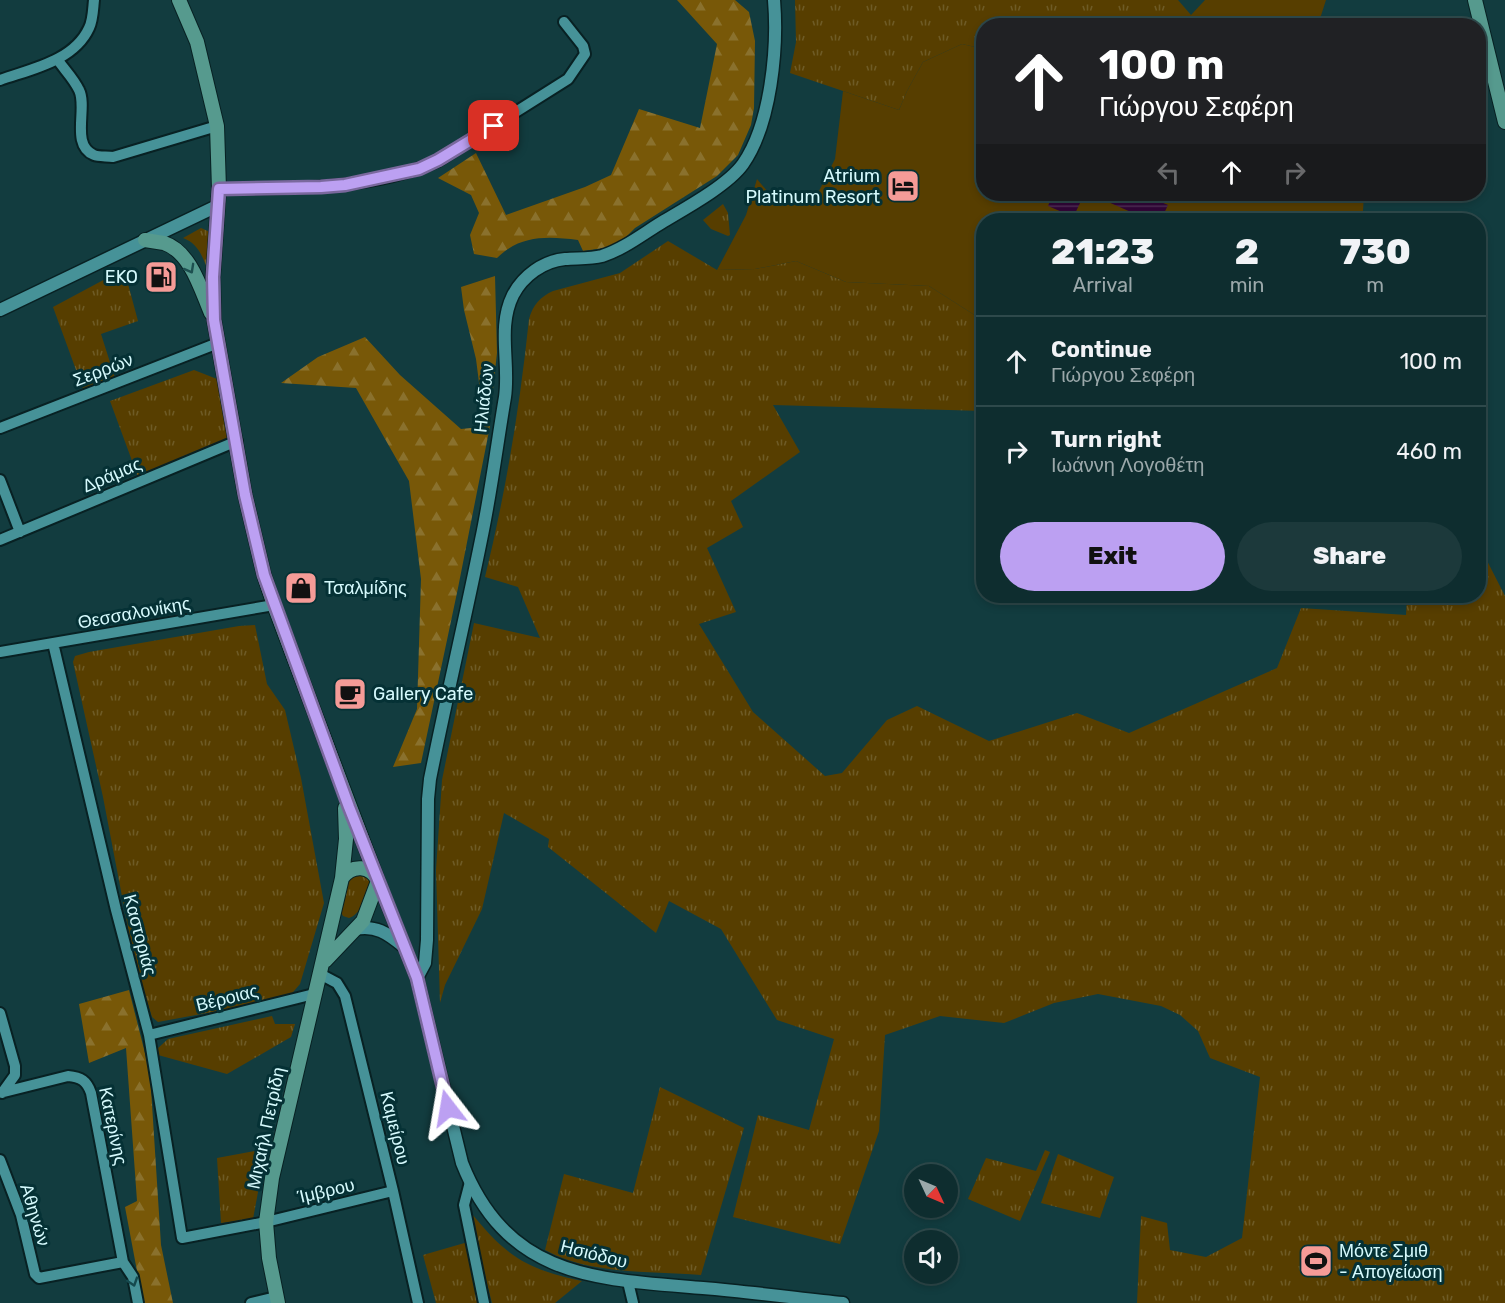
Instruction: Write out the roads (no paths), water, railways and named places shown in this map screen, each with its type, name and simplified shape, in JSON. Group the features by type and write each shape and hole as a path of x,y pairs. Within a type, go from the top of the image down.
{"main road":[{"path":"1475,0 1479,18"},
{"path":"184,2 198,42 217,126 219,189 213,277 214,320 245,495 264,575 274,605 378,881 366,916 345,938 322,968"},
{"path":"1486,45 1505,122"},
{"path":"145,240 172,248 186,261 214,320"},
{"name":"Μιχαήλ Πετρίδη","path":"277,1300 269,1258 266,1222 272,1178 342,878 346,815 342,789"},
{"path":"342,878 350,870 361,867 372,872 378,881"},
{"path":"333,914 335,922 341,929 348,931 355,929"}],"street":[{"path":"0,80 57,59 75,47 89,29 94,0"},
{"name":"Ηλιάδων","path":"417,978 425,963 427,940 430,779 482,539 507,384 504,325 508,308 521,283 542,266 561,259 601,256 615,250 680,212 727,179 742,165 757,136 766,105 775,36 774,0"},
{"path":"219,189 345,185 419,169 438,160 568,79 574,73 585,54 583,46 564,22"},
{"path":"57,59 79,89 81,139 89,152 95,156 112,156 217,126"},
{"path":"0,310 217,206"},
{"name":"Σερρών","path":"0,428 218,343"},
{"name":"Δράμας","path":"0,540 237,441"},
{"path":"0,480 20,532"},
{"name":"Θεσσαλονίκης","path":"0,652 274,605"},
{"name":"Καστοριάς","path":"53,643 116,910 149,1035 182,1238"},
{"name":"Ησιόδου","path":"378,881 417,978 462,1163 484,1207 497,1223 530,1250 566,1269 604,1278 843,1303"},
{"path":"355,929 366,927 382,930 404,947"},
{"path":"410,960 423,953 427,940"},
{"name":"Καμείρου","path":"322,968 337,983 345,996 418,1303"},
{"name":"Βέροιας","path":"149,1035 314,994"},
{"path":"0,1013 15,1066 15,1075 2,1093"},
{"name":"Κατερίνης","path":"2,1093 68,1076 77,1077 86,1083 91,1093 123,1262"},
{"name":"Αθηνών","path":"0,1160 21,1215 35,1274 39,1278 123,1262"},
{"path":"470,1182 464,1204 484,1303"},
{"name":"Ίμβρου","path":"182,1238 266,1222 393,1191"},
{"path":"123,1262 133,1277 138,1303"},
{"path":"628,1282 633,1303"},
{"path":"251,1303 277,1300"}],"place":[{"name":"Atrium Platinum Resort","path":"903,186"},
{"name":"EKO","path":"161,277"},
{"name":"Τσαλμίδης","path":"301,588"},
{"name":"Gallery Cafe","path":"350,694"},
{"name":"Μόντε Σμιθ - Απογείωση","path":"1316,1261"}]}
